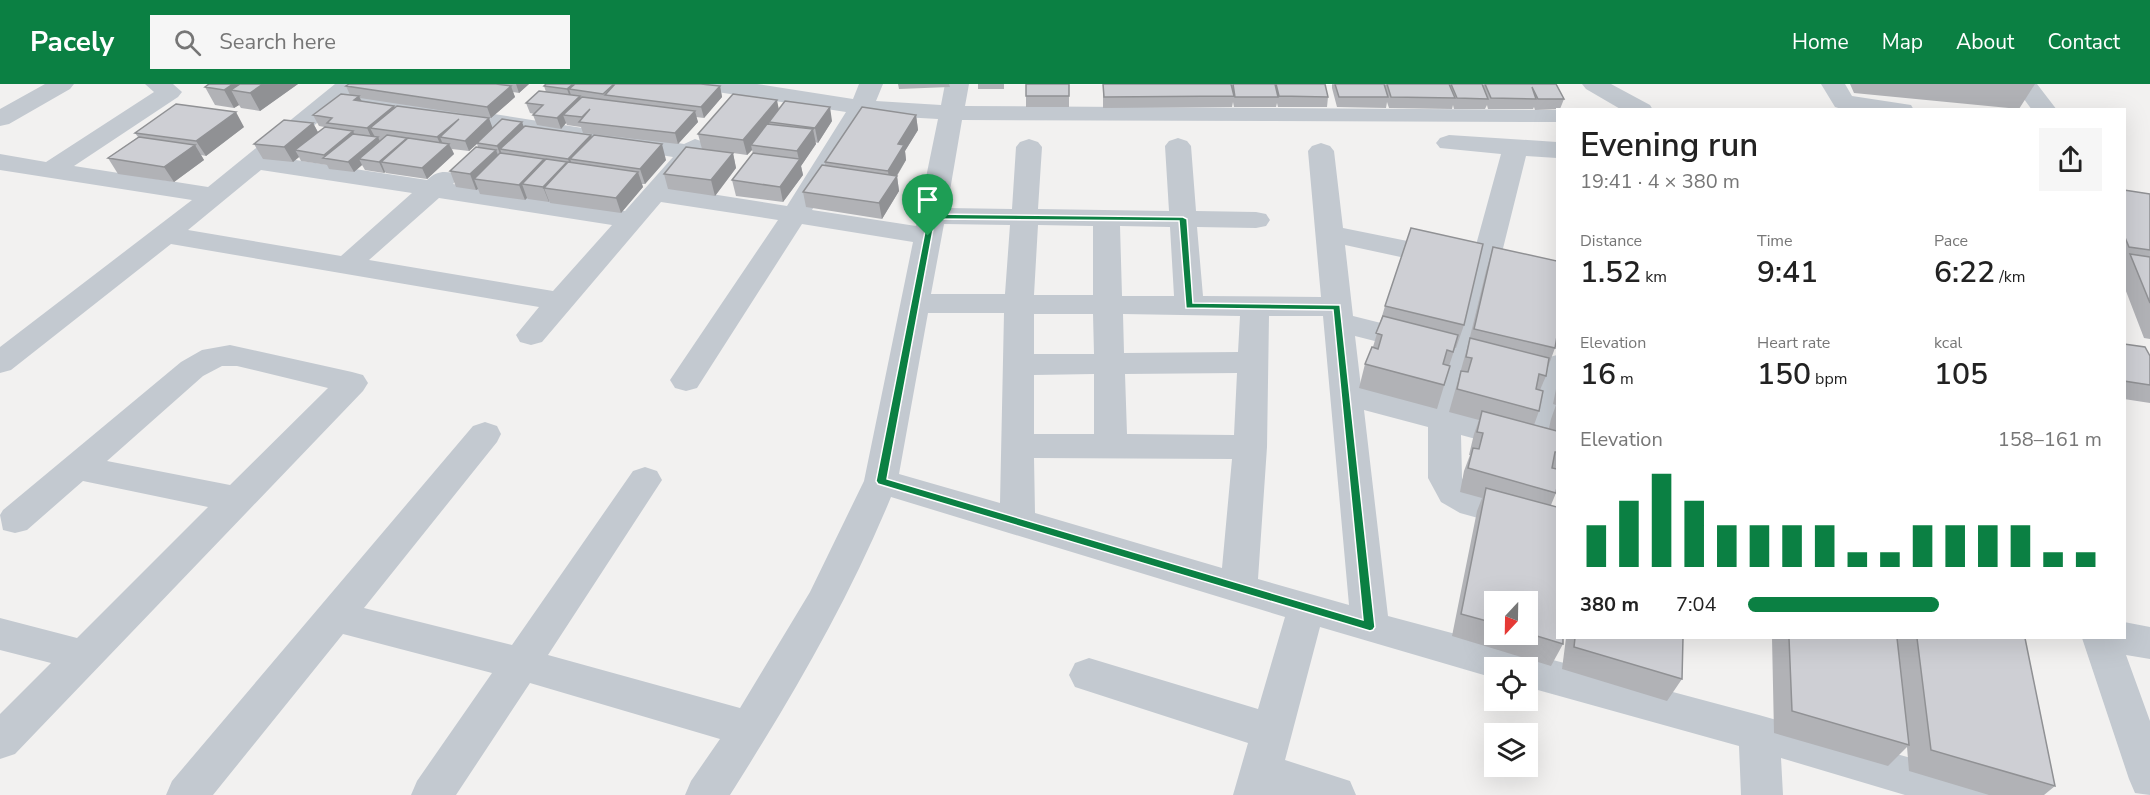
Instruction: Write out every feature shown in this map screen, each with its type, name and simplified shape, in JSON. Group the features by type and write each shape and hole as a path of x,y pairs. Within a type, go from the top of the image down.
{"street":[{"path":"0,118 62,84"},
{"path":"51,170 170,92 157,84"},
{"path":"711,84 866,95 1556,115"},
{"path":"1594,84 1637,108"},
{"path":"1833,84 1843,102 1887,108"},
{"path":"2025,84 2043,108"},
{"path":"531,335 748,86"},
{"path":"0,363 166,235 342,90 507,122 690,152"},
{"path":"686,380 795,215 866,95"},
{"path":"706,795 806,634 861,531 881,481 954,98"},
{"path":"347,265 533,99"},
{"path":"1449,143 1556,150"},
{"path":"1178,146 1189,306"},
{"path":"1017,522 1019,304 1029,147"},
{"path":"1516,147 1494,268 1461,353 1444,419 1445,478 1453,493 1472,504 1556,526"},
{"path":"1321,151 1370,627"},
{"path":"0,162 213,196"},
{"path":"255,162 631,220"},
{"path":"654,193 795,215 930,226 1026,217 1256,220"},
{"path":"1106,218 1111,446"},
{"path":"1330,234 1494,268"},
{"path":"166,235 559,301"},
{"path":"915,303 1255,306 1338,314 1461,353 1556,373 1550,447 1346,394"},
{"path":"1239,588 1250,447 1255,306"},
{"path":"0,741 352,384 237,356 224,354 211,357 192,369 15,520"},
{"path":"1019,365 1253,362"},
{"path":"187,795 485,434"},
{"path":"1018,446 1250,447"},
{"path":"77,467 237,500"},
{"path":"432,795 645,480"},
{"path":"881,481 1370,627 1484,658"},
{"path":"1306,608 1257,783 1335,795"},
{"path":"335,616 521,663 749,729"},
{"path":"0,634 84,656"},
{"path":"2101,639 2150,779"},
{"path":"2126,639 2150,643"},
{"path":"1538,673 1759,733 1893,756 1971,795"},
{"path":"1089,675 1272,732"},
{"path":"1759,733 1761,795"}],"building":[{"path":"209,84 233,84 224,90 205,87"},
{"path":"240,84 263,84 250,93 231,90"},
{"path":"349,84 496,84 511,86 487,107 346,86"},
{"path":"546,84 573,84 567,89 544,86"},
{"path":"575,84 614,84 603,94 569,89"},
{"path":"615,84 720,86 701,107 605,95"},
{"path":"1026,84 1069,84 1069,96 1026,96"},
{"path":"1103,84 1231,84 1234,96 1104,97"},
{"path":"1233,84 1275,84 1278,97 1235,97"},
{"path":"1276,84 1325,84 1328,97 1279,96"},
{"path":"1335,84 1384,84 1388,97 1339,97"},
{"path":"1387,84 1449,84 1455,98 1391,97"},
{"path":"1451,84 1482,84 1488,99 1457,98"},
{"path":"1485,84 1556,84 1564,99 1538,99 1532,87 1536,99 1491,98"},
{"path":"539,91 580,96 557,118 533,115 543,105 526,103"},
{"path":"341,94 359,96 354,100 394,106 367,128 327,123 332,118 313,115"},
{"path":"733,94 777,100 743,140 698,134"},
{"path":"582,97 695,111 675,133 579,122 590,109 582,117 563,115"},
{"path":"785,101 830,107 815,128 769,122"},
{"path":"176,104 236,112 196,141 135,133"},
{"path":"397,106 489,118 465,141 440,137 459,119 437,137 370,128"},
{"path":"862,107 916,115 898,144 904,145 888,171 825,162"},
{"path":"502,119 522,122 497,146 477,143"},
{"path":"284,120 313,123 284,147 254,144"},
{"path":"767,124 813,129 797,151 751,145"},
{"path":"525,126 591,135 568,159 500,149"},
{"path":"325,127 353,131 324,155 295,150"},
{"path":"353,134 378,137 348,162 323,158"},
{"path":"387,135 407,138 379,162 359,159"},
{"path":"594,135 662,144 640,169 570,159"},
{"path":"139,137 195,145 164,167 108,158"},
{"path":"408,138 449,144 422,168 381,162"},
{"path":"476,147 496,150 470,174 450,171"},
{"path":"686,147 733,153 711,180 664,174"},
{"path":"500,153 544,159 519,185 474,179"},
{"path":"753,153 800,159 780,187 732,180"},
{"path":"546,159 567,162 543,187 522,184"},
{"path":"568,162 638,172 616,198 544,188"},
{"path":"822,165 897,176 879,203 803,192"},
{"path":"2126,190 2150,194 2150,250 2129,247 2126,240"},
{"path":"1411,228 1483,244 1464,325 1385,306"},
{"path":"1493,247 1556,261 1555,348 1474,329"},
{"path":"2130,254 2150,257 2150,303"},
{"path":"1383,316 1458,335 1453,352 1447,350 1443,364 1450,366 1444,385 1365,364 1372,347 1378,349 1382,335 1376,333"},
{"path":"1470,338 1549,358 1546,376 1539,374 1536,389 1543,391 1539,411 1457,389 1461,371 1468,372 1472,358 1466,357"},
{"path":"2126,344 2145,347 2150,356 2150,385 2126,381"},
{"path":"1482,411 1556,431 1556,452 1552,468 1556,469 1556,493 1468,468 1473,448 1479,449 1483,433 1477,432"},
{"path":"1486,488 1556,507 1556,639 1563,639 1563,644 1538,636 1538,591 1484,591 1484,620 1461,614"},
{"path":"1575,639 1683,639 1682,679 1574,647"},
{"path":"1789,639 1897,639 1909,745 1792,711"},
{"path":"1917,639 2025,639 2055,786 1931,750"}],"route":[{"path":"932,216 1183,219 1189,306 1337,307 1370,627 881,481 928,236 932,216"}]}
